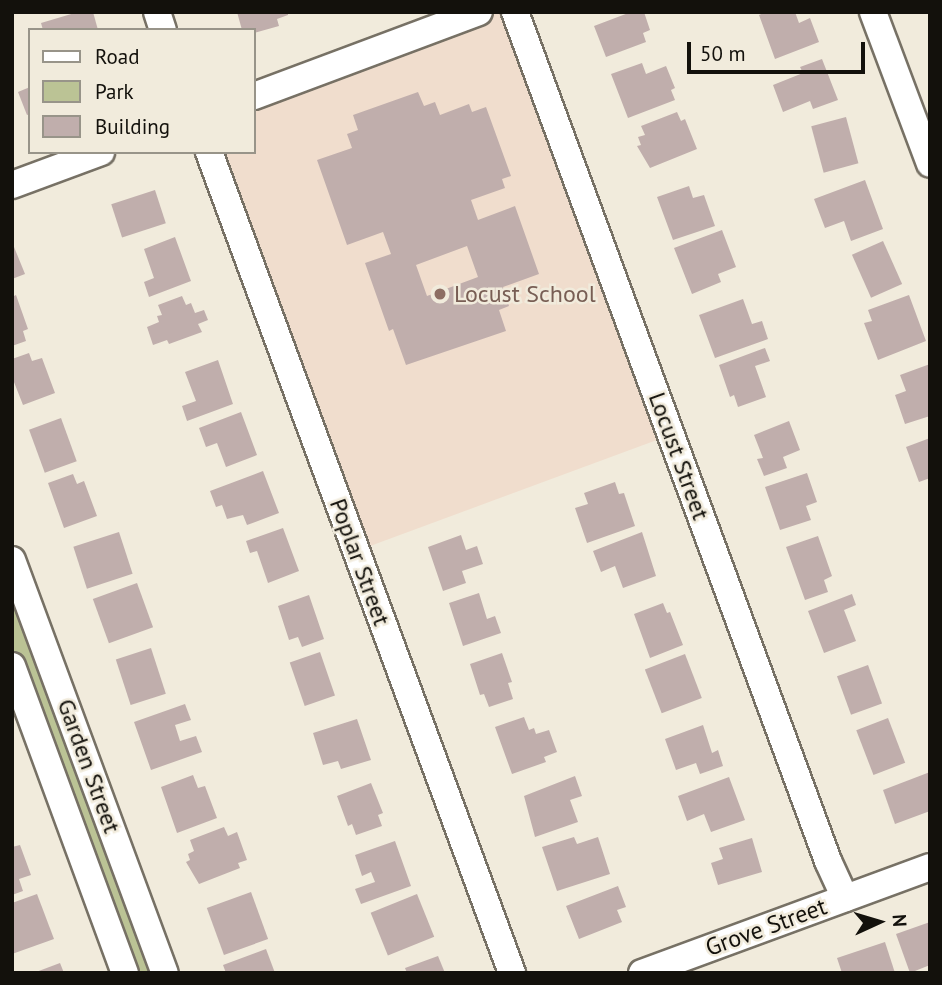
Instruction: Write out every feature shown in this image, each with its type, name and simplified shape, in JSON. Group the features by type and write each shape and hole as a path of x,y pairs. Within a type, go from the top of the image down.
{"street":[{"path":"256,95 479,12"},
{"name":"Locust Street","path":"515,12 823,848 845,898"},
{"path":"873,12 930,164"},
{"path":"12,185 96,154"},
{"name":"Poplar Street","path":"210,154 512,973"},
{"name":"Garden Street","path":"12,560 165,973"},
{"name":"Garden Street","path":"12,666 125,973"},
{"name":"Grove Street","path":"642,973 930,867"}],"shaded area":[{"name":"Locust School","path":"496,12 508,12 665,437 362,549 217,154 256,154 256,101"}],"green space":[{"path":"12,571 161,973 127,973 12,662"}],"building":[{"path":"78,12 93,12 97,28 42,28 41,23"},
{"path":"237,12 288,12 288,15 277,19 279,26 256,32 256,28 241,28"},
{"path":"631,12 644,12 650,30 643,33 646,42 606,57 594,26"},
{"path":"766,12 795,12 799,23 810,18 819,42 775,59 759,15"},
{"path":"822,59 838,100 813,109 810,101 783,112 773,85 803,73 800,67"},
{"path":"642,63 646,74 666,66 675,88 671,90 675,100 628,118 611,74"},
{"path":"28,88 28,115 27,115 18,92"},
{"path":"418,92 424,106 435,102 440,115 469,104 472,112 486,107 511,176 502,179 505,188 471,200 478,220 515,206 539,274 503,287 509,306 499,310 506,331 406,365 393,329 389,331 365,263 391,254 383,232 347,245 317,160 352,148 347,134 358,130 353,115","holes":["467,246 478,277 427,296 416,265"]},
{"path":"677,112 681,121 685,119 697,149 650,168 637,146 641,145 638,137 645,135 641,126"},
{"path":"846,117 858,163 824,173 811,126"},
{"path":"865,180 883,229 851,241 844,221 825,228 814,199"},
{"path":"689,186 693,198 704,195 715,226 673,240 657,197"},
{"path":"155,190 166,223 122,238 111,204"},
{"path":"722,230 736,267 718,274 721,282 692,294 674,248"},
{"path":"175,237 191,281 149,297 144,282 154,278 144,249"},
{"path":"883,241 902,284 871,298 852,255"},
{"path":"12,242 25,274 12,279"},
{"path":"16,295 28,329 23,331 26,341 12,346 12,297"},
{"path":"909,295 926,341 878,360 864,323 872,321 868,310"},
{"path":"182,296 186,305 191,303 195,313 204,310 208,320 198,324 202,332 169,344 167,340 153,345 147,327 159,322 157,316 162,315 158,305"},
{"path":"743,299 752,324 762,321 768,339 715,358 699,315"},
{"path":"765,348 770,361 755,366 766,397 738,407 734,395 730,397 719,365"},
{"path":"29,353 32,361 42,358 55,393 23,405 12,377 12,359"},
{"path":"218,360 233,404 187,421 182,406 196,401 185,372"},
{"path":"930,364 930,416 905,424 895,395 906,391 900,375"},
{"path":"241,412 257,455 226,467 217,443 206,447 199,428"},
{"path":"61,418 77,461 45,473 29,430"},
{"path":"789,421 800,450 783,457 787,468 764,476 757,459 763,458 754,435"},
{"path":"930,438 930,478 919,482 906,447"},
{"path":"263,471 279,513 247,525 243,515 227,519 222,505 216,507 210,491"},
{"path":"807,473 817,502 806,506 811,520 780,530 765,487"},
{"path":"73,474 77,484 84,481 97,516 64,528 48,483"},
{"path":"615,482 619,494 624,493 635,526 587,543 575,508 588,504 584,493"},
{"path":"283,528 299,571 268,583 257,551 250,553 246,541"},
{"path":"119,532 133,574 87,589 73,547"},
{"path":"642,532 656,576 623,588 615,566 601,572 593,551"},
{"path":"461,535 466,550 477,546 483,564 462,571 466,583 443,591 428,547"},
{"path":"818,536 832,576 824,580 828,592 805,600 786,547"},
{"path":"137,583 153,627 109,643 93,599"},
{"path":"479,593 487,619 495,616 501,633 463,646 449,603"},
{"path":"852,594 856,605 844,610 856,641 824,653 808,611"},
{"path":"309,595 324,639 302,647 298,637 289,640 278,606"},
{"path":"663,603 667,613 670,612 683,645 650,658 634,614"},
{"path":"151,648 166,694 131,705 116,659"},
{"path":"320,652 335,695 305,706 290,662"},
{"path":"502,653 512,682 508,683 513,699 489,707 484,694 480,695 470,664"},
{"path":"685,654 702,698 662,713 645,669"},
{"path":"868,665 882,704 851,715 837,676"},
{"path":"185,704 191,720 175,725 180,741 196,736 202,752 151,770 134,722"},
{"path":"524,717 529,730 534,728 536,734 549,730 557,752 544,757 546,762 512,774 495,727"},
{"path":"888,718 905,763 873,775 856,730"},
{"path":"357,719 371,760 341,769 338,761 323,765 313,733"},
{"path":"703,725 712,753 718,750 723,766 700,774 696,763 676,770 665,739"},
{"path":"930,772 930,811 895,824 883,790"},
{"path":"193,775 198,788 205,786 217,818 177,833 161,787"},
{"path":"575,776 582,796 570,800 578,822 535,837 524,796"},
{"path":"729,777 745,820 711,832 704,814 687,821 678,796"},
{"path":"371,783 383,813 378,815 382,826 356,835 352,824 348,826 337,796"},
{"path":"224,827 228,836 237,832 247,860 238,863 240,868 199,884 186,862 190,860 188,854 194,851 190,840"},
{"path":"574,837 577,844 598,837 610,874 557,891 542,847"},
{"path":"752,838 762,872 718,885 711,863 723,859 719,848"},
{"path":"395,841 411,886 361,904 355,889 375,882 371,872 362,876 355,855"},
{"path":"20,845 31,875 19,879 23,891 12,895 12,847"},
{"path":"618,886 626,907 617,910 622,922 579,939 566,906"},
{"path":"251,892 268,939 224,955 207,908"},
{"path":"37,894 54,939 12,954 12,903"},
{"path":"417,894 434,937 388,955 371,913"},
{"path":"930,922 930,965 910,973 896,934"},
{"path":"885,942 895,973 842,973 837,958"},
{"path":"266,949 275,973 226,973 223,965"},
{"path":"438,956 445,973 407,973 405,968"},
{"path":"60,963 64,973 36,973 36,972"}],"place":[{"name":"Locust School","path":"440,294"}]}
